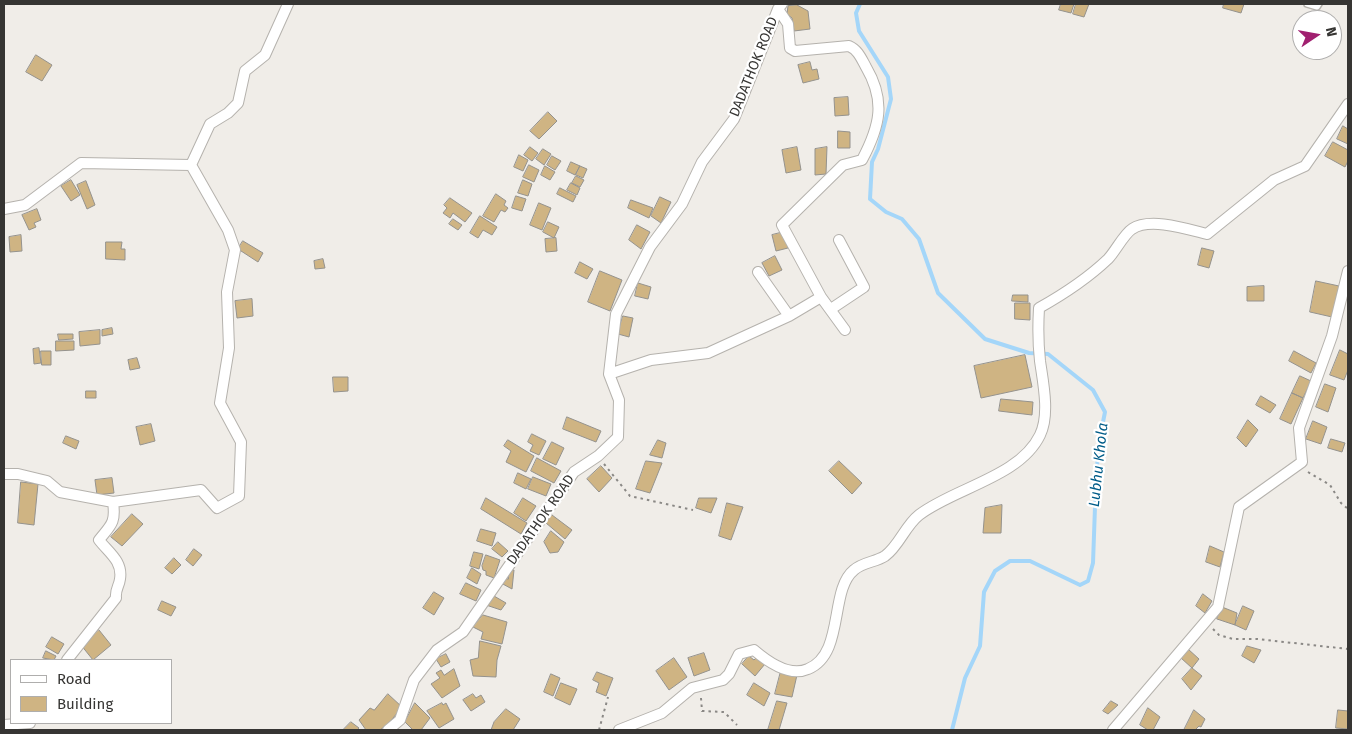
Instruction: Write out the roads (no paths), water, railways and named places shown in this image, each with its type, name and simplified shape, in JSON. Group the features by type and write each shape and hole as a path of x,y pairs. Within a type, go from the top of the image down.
{"street":[{"path":"191,165 210,124 228,113 238,103 245,71 265,55 288,4"},
{"path":"780,6 788,24 790,48 795,51 849,46 856,49 868,71 879,98 875,135 862,160 843,165 782,225 821,297 845,330"},
{"name":"DADATHOK ROAD","path":"388,730 400,720 414,680 437,650 462,632 574,472 598,456 618,437 619,400 609,374 616,314 650,246 682,204 702,162 734,120 780,6"},
{"path":"619,730 662,713 696,686 723,680 729,674 739,654 746,650 754,650 764,658 792,672 800,673 822,660 831,640 844,586 853,570 886,556 917,516 944,498 1005,470 1030,451 1042,430 1045,396 1040,360 1039,308 1070,290 1108,259 1131,229 1152,225 1174,226 1207,234 1274,180 1305,166 1348,104"},
{"path":"4,209 25,205 82,163 191,165"},
{"path":"4,474 18,474 47,481 60,492 114,502 201,490 217,508 239,496 241,442 220,403 229,348 227,292 235,250 228,230 191,165"},
{"path":"830,310 864,288 839,240"},
{"path":"1114,730 1218,607 1239,507 1302,462 1299,428 1332,336 1348,271"},
{"path":"758,272 789,316"},
{"path":"609,374 651,360 708,353 789,316 821,297"},
{"path":"68,659 116,598 115,590 120,581 121,571 116,559 99,540 110,528 115,517 114,502"},
{"path":"4,725 17,724"}],"lane":[{"path":"1307,4 1317,7 1319,4"}],"waterway":[{"name":"Lubhu Khola","path":"860,4 856,13 859,31 888,77 891,99 878,149 872,162 870,199 886,212 902,219 919,239 938,293 985,339 1029,353 1048,354 1093,390 1105,412 1099,442 1096,479 1093,563 1088,581 1080,585 1030,561 1010,561 995,571 984,592 980,646 965,678 952,730"}]}
